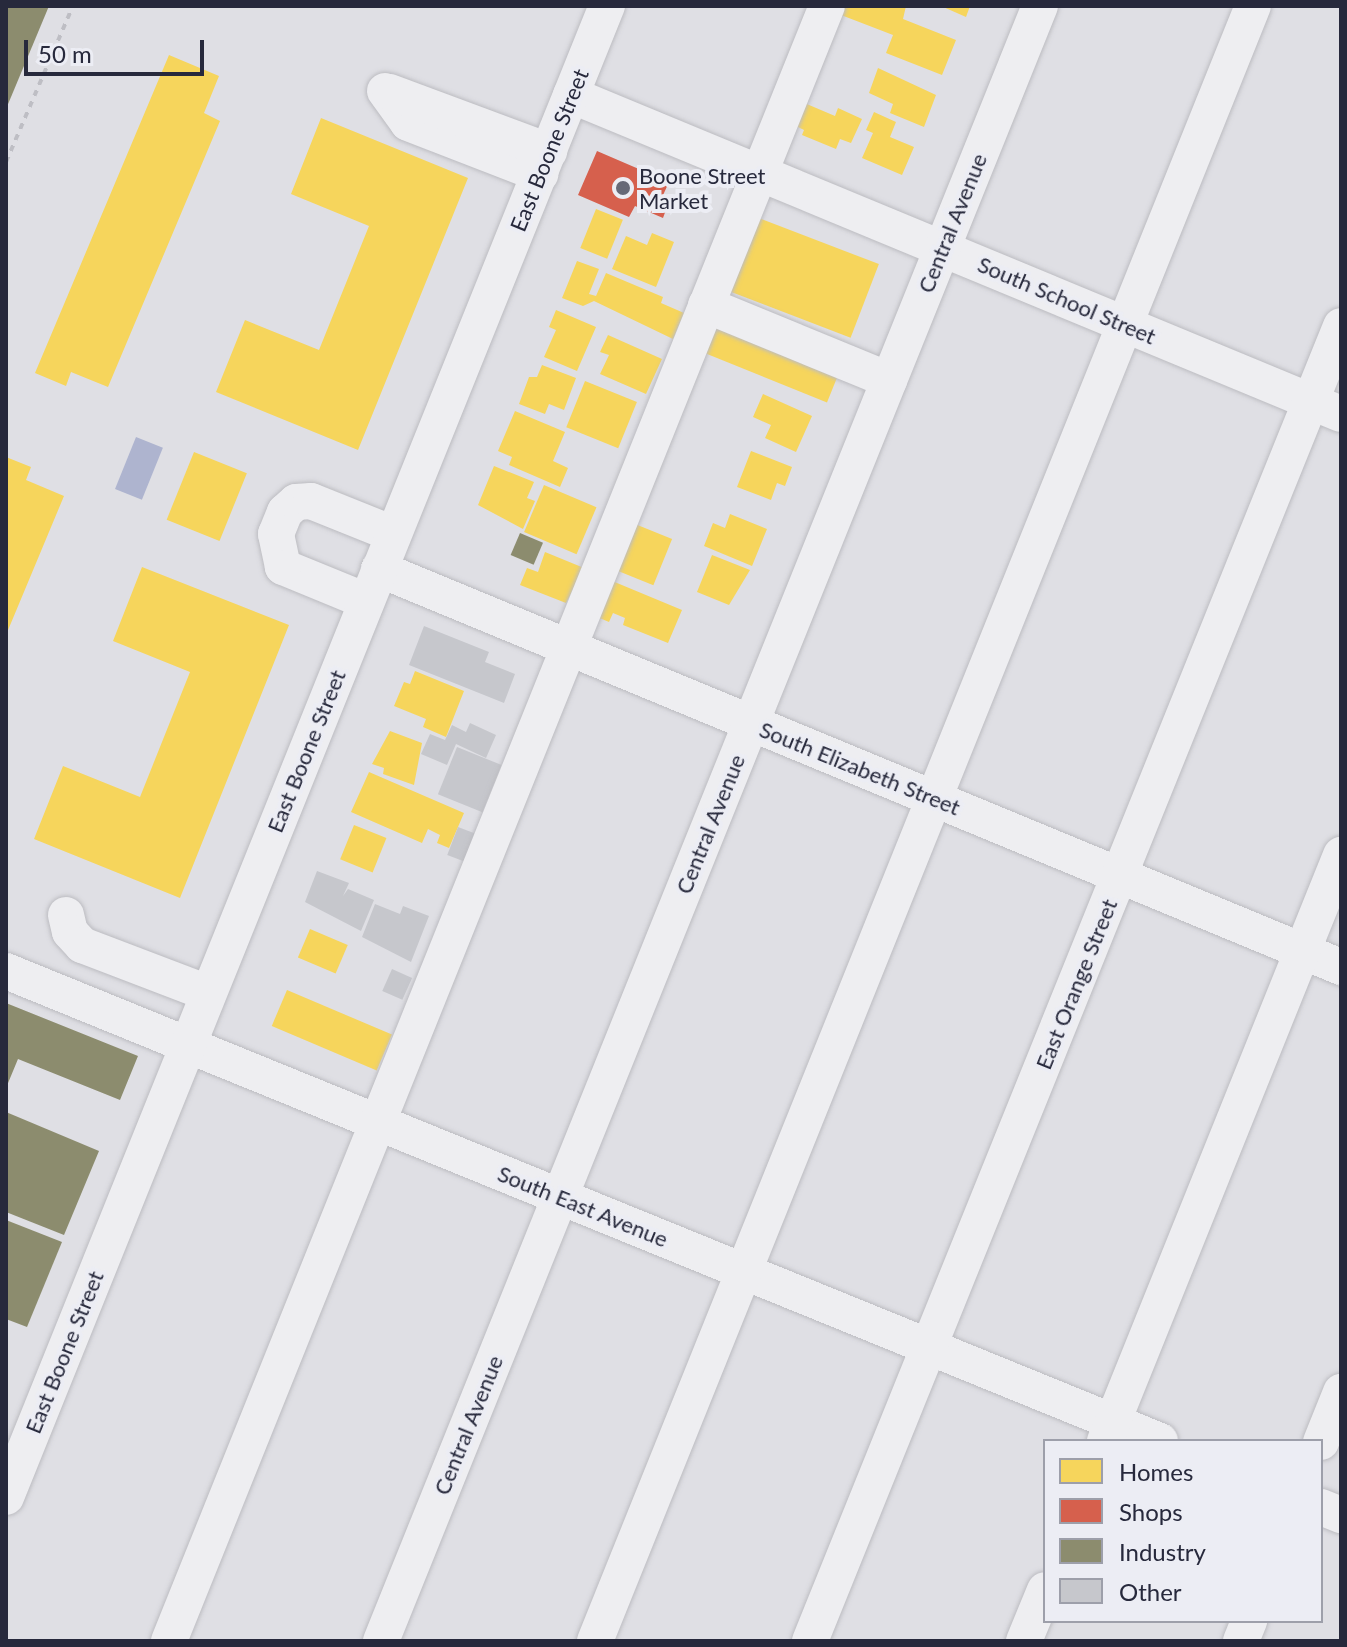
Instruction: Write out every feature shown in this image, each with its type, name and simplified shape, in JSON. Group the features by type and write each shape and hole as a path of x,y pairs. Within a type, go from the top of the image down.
{"street":[{"name":"East Boone Street","path":"6,1497 607,6"},
{"path":"169,1641 827,6"},
{"name":"Central Avenue","path":"381,1641 1040,6"},
{"path":"595,1641 1253,6"},
{"name":"South School Street","path":"571,95 1326,407"},
{"path":"448,125 544,162"},
{"path":"706,305 889,380"},
{"name":"East Orange Street","path":"810,1641 1119,875 1326,407 1341,326"},
{"name":"South Elizabeth Street","path":"393,534 311,501 296,502 285,512 276,534 283,567 373,585 569,647 1341,967"},
{"path":"1109,1431 1341,855"},
{"path":"118,946 213,982"},
{"name":"South East Avenue","path":"6,971 929,1347 1109,1431 1150,1439"},
{"path":"1322,1439 1341,1392"},
{"path":"1024,1641 1043,1595"}],"path":[{"path":"6,162 73,6"}],"water":[{"path":"136,437 163,448 142,500 115,489"}],"building: Homes":[{"path":"845,6 906,6 903,19 956,40 942,75 886,53 893,35 841,15"},
{"path":"941,6 970,6 966,17"},
{"path":"169,55 219,76 204,113 220,121 108,387 71,372 66,386 35,373"},
{"path":"878,68 936,95 924,127 890,113 893,104 869,93"},
{"path":"802,102 835,116 838,108 862,119 851,143 840,139 836,149 802,135 804,130 792,124"},
{"path":"874,112 896,122 890,137 914,147 902,175 862,158 873,133 866,130"},
{"path":"321,118 468,178 358,450 216,392 245,320 319,350 369,226 291,194"},
{"path":"596,209 623,220 607,259 580,248"},
{"path":"751,215 879,264 851,338 723,289"},
{"path":"652,233 674,242 656,287 612,269 626,236 647,245"},
{"path":"577,261 599,269 589,294 596,296 606,273 663,297 661,303 684,313 673,339 594,301 583,306 562,298"},
{"path":"556,310 596,327 577,371 544,357 556,330 549,327"},
{"path":"714,319 840,370 827,402 701,351"},
{"path":"608,335 662,359 646,394 600,374 609,355 600,352"},
{"path":"542,365 576,378 564,410 549,404 545,414 519,404 529,377 537,377"},
{"path":"585,381 637,402 618,448 566,427"},
{"path":"763,394 812,416 796,452 765,438 771,425 753,417"},
{"path":"515,411 565,432 553,461 568,468 560,487 509,465 512,457 498,451"},
{"path":"751,451 792,467 785,486 777,483 771,500 737,487"},
{"path":"194,452 247,473 220,541 167,520"},
{"path":"6,457 31,467 26,480 64,496 6,635"},
{"path":"494,466 534,482 527,498 535,501 523,529 478,505"},
{"path":"544,485 596,507 577,554 524,532"},
{"path":"730,514 767,529 752,566 704,546 713,523 725,528"},
{"path":"635,524 672,539 653,585 616,570"},
{"path":"545,552 584,568 566,603 520,585 527,568 538,572"},
{"path":"712,555 750,570 729,605 697,592"},
{"path":"142,567 289,625 180,898 34,839 63,766 140,797 190,672 113,641"},
{"path":"605,578 682,610 668,643 623,625 625,618 613,613 609,622 590,614"},
{"path":"415,671 464,691 446,737 423,727 426,719 394,706 404,682 410,684"},
{"path":"390,731 422,743 414,785 383,774 384,768 372,764"},
{"path":"369,772 464,813 449,848 437,843 440,835 428,829 422,843 351,812"},
{"path":"354,825 386,838 373,872 340,859"},
{"path":"310,929 348,945 336,974 298,958"},
{"path":"287,990 392,1035 377,1070 272,1026"}],"building: Shops":[{"name":"Boone Street Market","path":"597,151 669,182 659,204 667,207 663,218 635,206 629,217 578,195"}],"building: Industry":[{"path":"6,6 49,6 6,109"},
{"path":"520,533 543,543 534,565 511,555"},
{"path":"6,1003 138,1056 120,1100 18,1059 6,1088"},
{"path":"6,1112 99,1151 64,1235 6,1212"},
{"path":"6,1220 62,1242 27,1327 6,1319"}],"building: Other":[{"path":"424,626 489,652 485,662 515,674 504,703 409,665"},
{"path":"470,723 496,735 486,758 456,744 447,765 421,754 430,734 445,740 452,725 466,732"},
{"path":"457,747 502,765 482,812 438,794"},
{"path":"458,827 482,836 472,864 447,855"},
{"path":"317,871 349,883 343,896 348,889 374,900 361,931 305,902"},
{"path":"375,904 400,914 403,906 429,916 411,962 362,937"},
{"path":"392,969 412,978 402,1000 382,991"}],"place":[{"name":"Boone Street Market","path":"623,188"}]}
